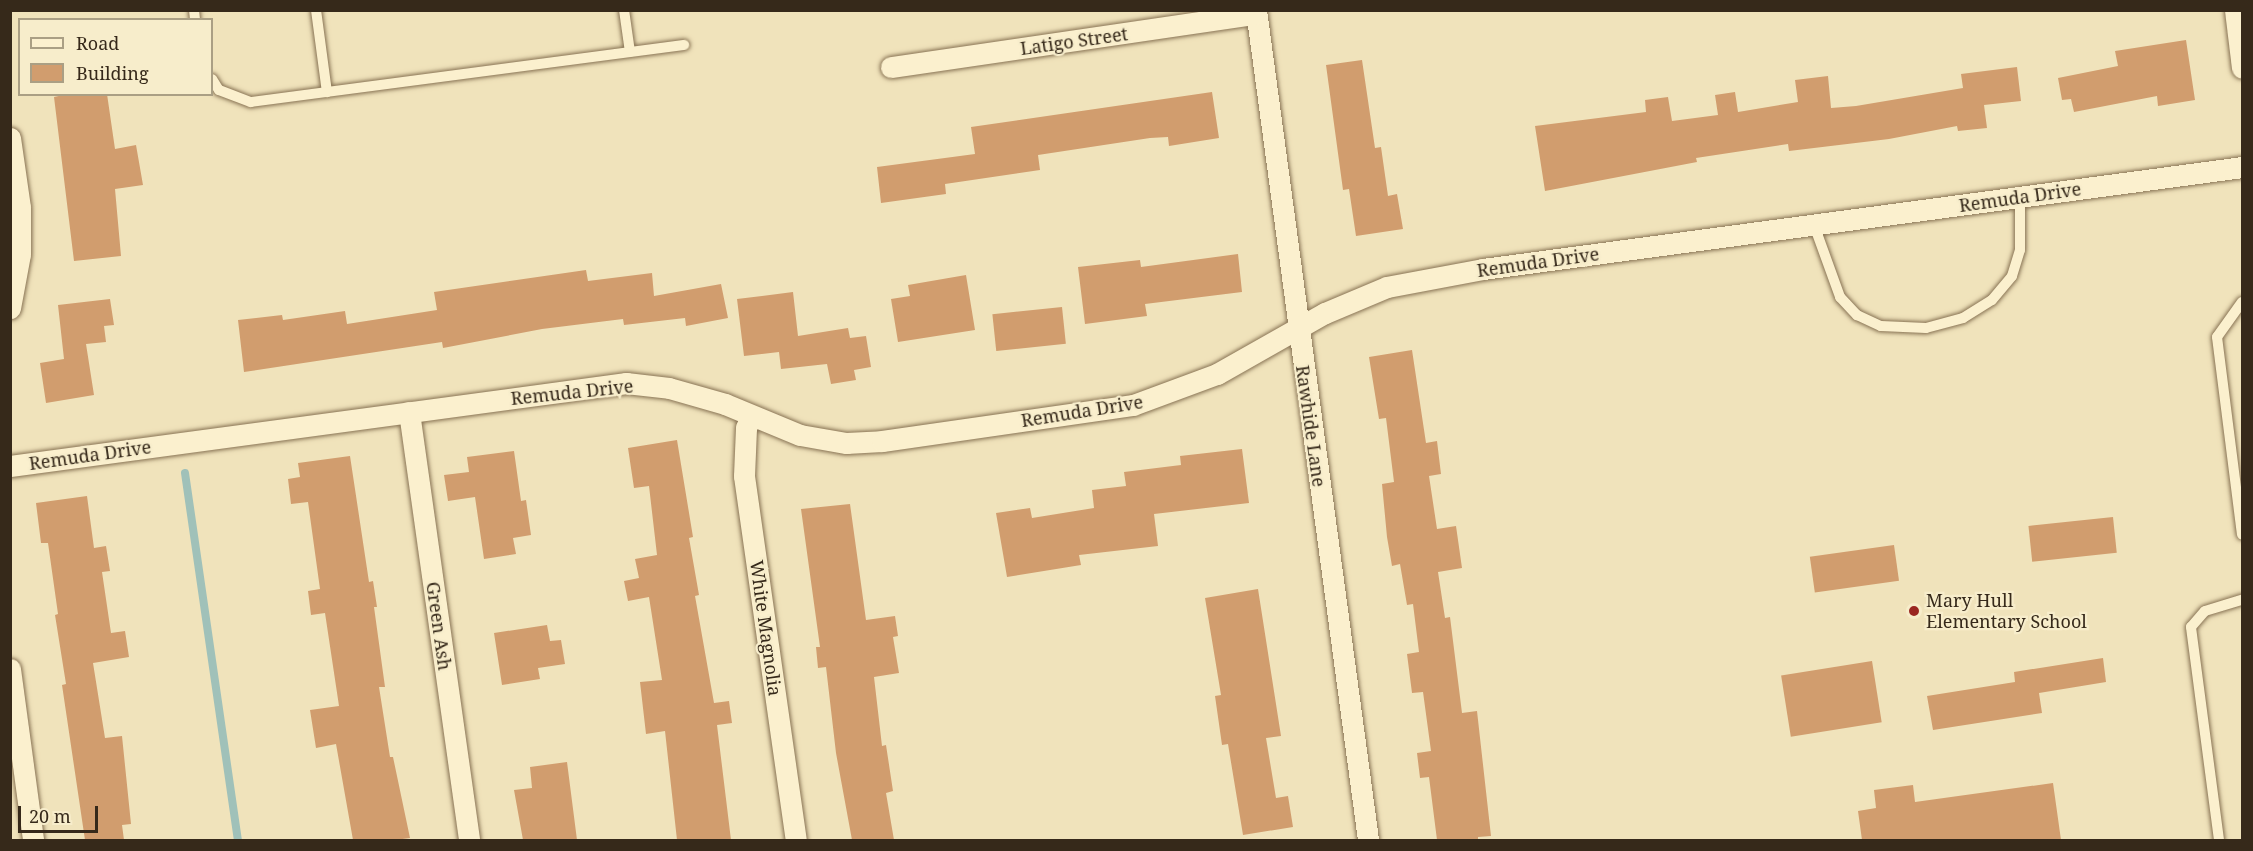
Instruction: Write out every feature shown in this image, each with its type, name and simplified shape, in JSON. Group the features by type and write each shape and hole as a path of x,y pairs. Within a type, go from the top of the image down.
{"street":[{"path":"2235,10 2242,68"},
{"name":"Latigo Street","path":"891,67 1256,12"},
{"name":"Rawhide Lane","path":"1256,12 1368,840"},
{"path":"10,138 20,254 10,308"},
{"name":"Remuda Drive","path":"10,466 626,383 669,388 725,404 800,435 846,443 1133,405 1217,374 1298,330 1324,313 1387,287 1482,269 2242,167"},
{"name":"Green Ash","path":"409,412 469,840"},
{"name":"White Magnolia","path":"751,416 746,428 744,476 796,840"},
{"path":"10,669 33,840"}],"lane":[{"path":"316,10 327,92"},
{"path":"624,10 630,52"},
{"path":"213,81 219,90 251,102 684,45"},
{"path":"1814,225 1840,297 1857,315 1881,326 1926,328 1963,318 1992,300 2012,276 2020,250 2020,197"},
{"path":"2242,302 2217,337 2242,534"},
{"path":"2219,840 2191,627 2205,611 2242,600"}],"building":[{"path":"2186,40 2195,100 2158,106 2157,96 2074,112 2071,99 2062,100 2058,78 2118,66 2115,51"},
{"path":"1362,60 1375,148 1381,147 1388,196 1397,194 1403,229 1356,236 1349,189 1343,190 1326,65"},
{"path":"2017,67 2021,101 1984,105 1987,128 1958,131 1957,126 1889,139 1789,151 1788,144 1696,158 1697,162 1545,191 1535,126 1646,112 1645,100 1668,97 1672,121 1718,115 1715,95 1735,92 1738,112 1798,102 1795,80 1828,76 1831,108 1856,106 1963,88 1961,74"},
{"path":"1212,92 1219,138 1169,146 1168,137 1150,138 1038,155 1040,170 945,184 946,194 881,203 877,167 975,154 971,127"},
{"path":"107,96 115,149 136,145 143,185 115,189 121,256 74,261 54,97"},
{"path":"1238,254 1242,292 1145,304 1147,316 1085,324 1078,267 1140,260 1141,267"},
{"path":"586,270 588,281 652,273 654,296 721,284 728,318 686,326 685,318 624,325 623,319 542,329 443,348 442,342 244,372 238,320 282,315 283,320 345,311 347,324 437,310 434,292"},
{"path":"966,275 975,330 898,342 891,299 910,296 908,285"},
{"path":"793,292 798,336 848,328 850,338 866,336 871,367 854,370 856,380 831,384 827,364 781,369 779,352 744,356 737,299"},
{"path":"110,299 114,325 104,326 106,342 86,344 94,395 46,403 40,363 64,359 58,305"},
{"path":"1062,307 1066,344 996,351 992,314"},
{"path":"1412,350 1426,443 1437,441 1441,474 1429,476 1437,529 1456,526 1462,568 1438,572 1445,618 1450,617 1462,713 1477,711 1491,836 1478,837 1478,840 1437,840 1429,777 1420,778 1417,753 1431,751 1423,692 1412,693 1407,654 1419,652 1413,604 1407,605 1400,564 1392,566 1387,537 1382,484 1394,482 1386,418 1379,419 1369,357"},
{"path":"677,440 693,537 689,538 699,595 695,596 714,703 729,701 732,723 717,725 731,840 677,840 665,731 646,734 640,682 662,680 649,597 628,601 624,581 639,578 635,559 657,555 649,486 634,488 628,448"},
{"path":"1242,449 1249,503 1154,514 1158,546 1079,555 1081,565 1007,577 996,513 1030,508 1032,518 1094,508 1092,490 1126,486 1124,472 1181,465 1180,456"},
{"path":"514,451 521,501 526,500 531,535 513,538 516,554 484,559 475,497 448,501 444,475 469,472 467,457"},
{"path":"350,456 369,582 373,581 377,607 374,607 385,687 379,687 390,757 393,757 410,838 353,840 336,744 316,748 310,710 339,706 325,613 311,615 308,591 320,589 308,502 291,504 288,479 300,477 298,463"},
{"path":"87,496 94,548 106,546 110,571 102,572 111,633 125,631 129,657 93,663 105,738 122,736 131,824 122,825 124,840 85,840 62,685 66,684 55,615 58,614 48,543 41,543 36,503"},
{"path":"850,504 866,620 895,616 898,636 893,637 899,673 874,677 882,746 886,745 893,791 886,793 894,840 852,840 836,753 826,667 818,668 816,647 820,647 801,509"},
{"path":"2113,517 2117,553 2032,562 2028,526"},
{"path":"1894,545 1899,581 1815,592 1810,557"},
{"path":"1258,589 1281,736 1266,738 1276,798 1288,796 1293,827 1243,835 1228,744 1222,745 1215,696 1221,695 1205,598"},
{"path":"547,625 550,641 561,640 565,664 538,668 540,679 502,685 494,633"},
{"path":"2103,658 2106,682 2039,693 2042,713 1933,730 1927,696 2015,682 2014,672"},
{"path":"1872,661 1882,722 1791,737 1781,675"},
{"path":"567,762 577,840 523,840 514,790 532,788 530,767"},
{"path":"2053,783 2061,840 1862,840 1858,811 1876,808 1874,790 1913,785 1915,802"}],"waterway":[{"path":"185,473 238,840"}],"place":[{"name":"Mary Hull Elementary School","path":"1914,611"}]}
